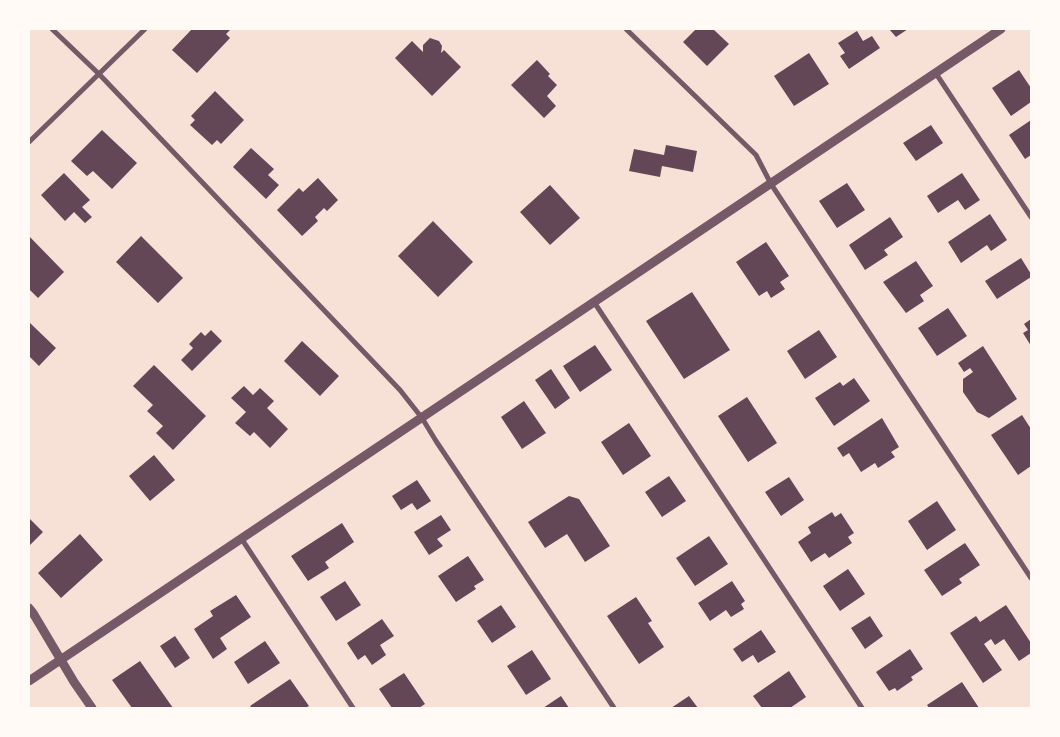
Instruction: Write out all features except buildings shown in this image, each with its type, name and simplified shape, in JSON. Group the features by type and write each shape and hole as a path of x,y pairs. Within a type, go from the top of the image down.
{"street":[{"path":"52,29 99,74 400,390 422,418 614,708"},
{"path":"29,142 145,29"},
{"path":"626,29 756,155 770,184 1031,578"},
{"path":"29,681 1001,29"},
{"path":"936,72 1031,217"},
{"path":"594,302 862,708"},
{"path":"241,538 353,708"},
{"path":"29,608 34,613 92,708"}]}
